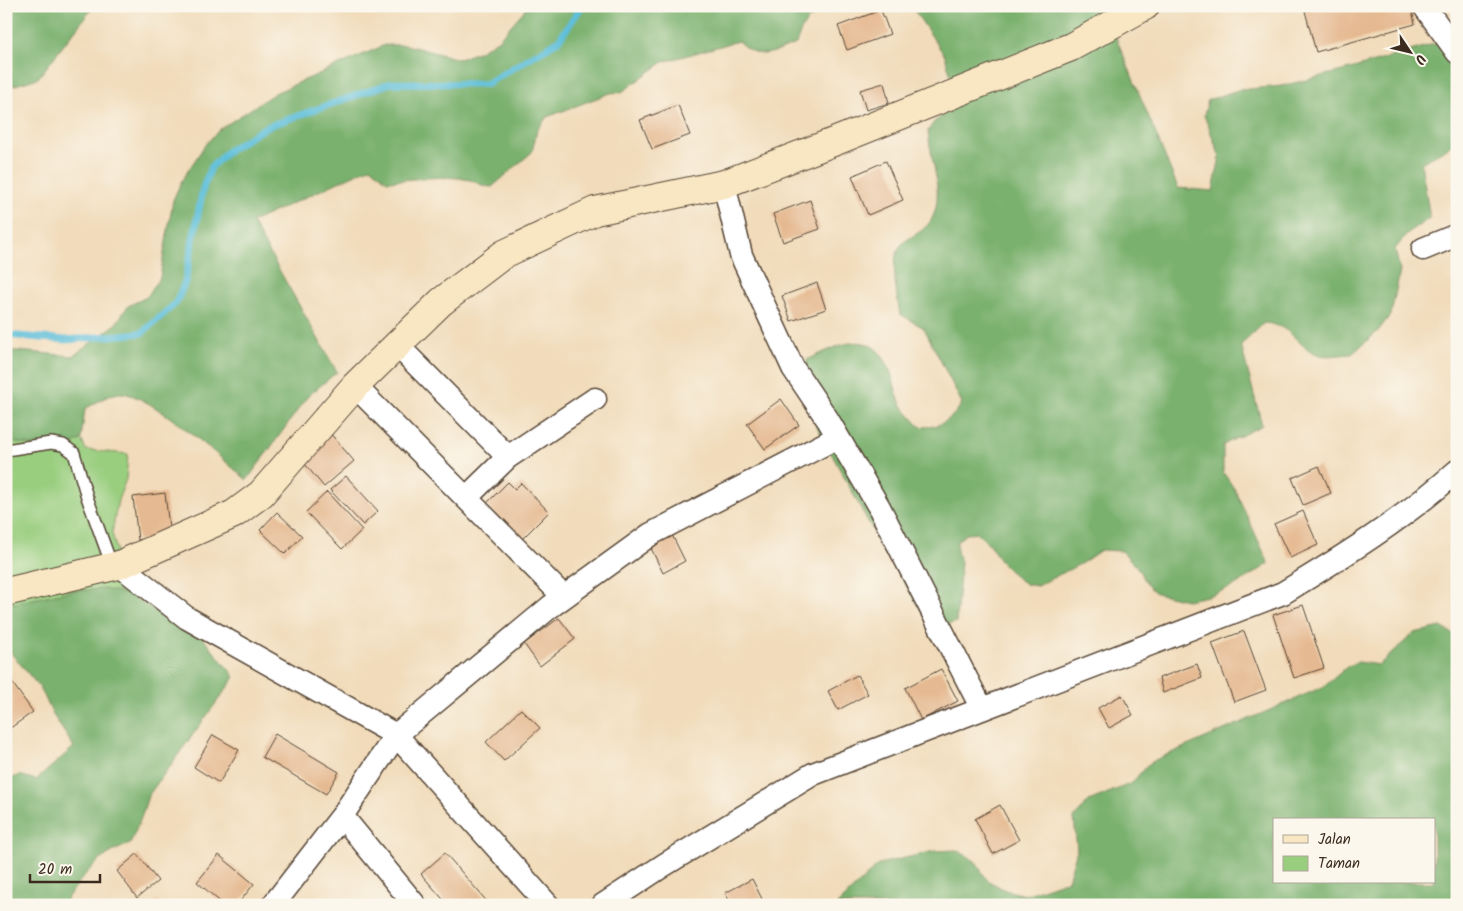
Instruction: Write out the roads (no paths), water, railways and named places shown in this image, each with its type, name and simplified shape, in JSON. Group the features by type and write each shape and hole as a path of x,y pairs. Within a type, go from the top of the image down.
{"street":[{"path":"6,592 115,566 234,514 261,494 355,386 441,302 511,250 595,211 724,184 950,97 1071,47 1145,6"},
{"path":"1424,6 1457,52"},
{"path":"724,184 741,256 793,368 838,437 879,508 982,709"},
{"path":"1423,249 1457,235"},
{"path":"398,346 508,457"},
{"path":"355,386 564,597"},
{"path":"466,498 508,457 595,399"},
{"path":"273,905 342,816 396,735 564,597 651,534 838,437"},
{"path":"603,905 664,865 813,774 1283,593 1345,556 1420,504 1457,471"},
{"path":"115,566 187,618 396,735 548,905"},
{"path":"342,816 415,905"}],"lane":[{"path":"6,450 51,443 63,445 74,453 87,497 115,566"}],"waterway":[{"path":"6,335 66,340 142,333 176,303 185,282 203,188 211,167 229,150 266,127 391,83 486,84 558,41 582,6"}]}
